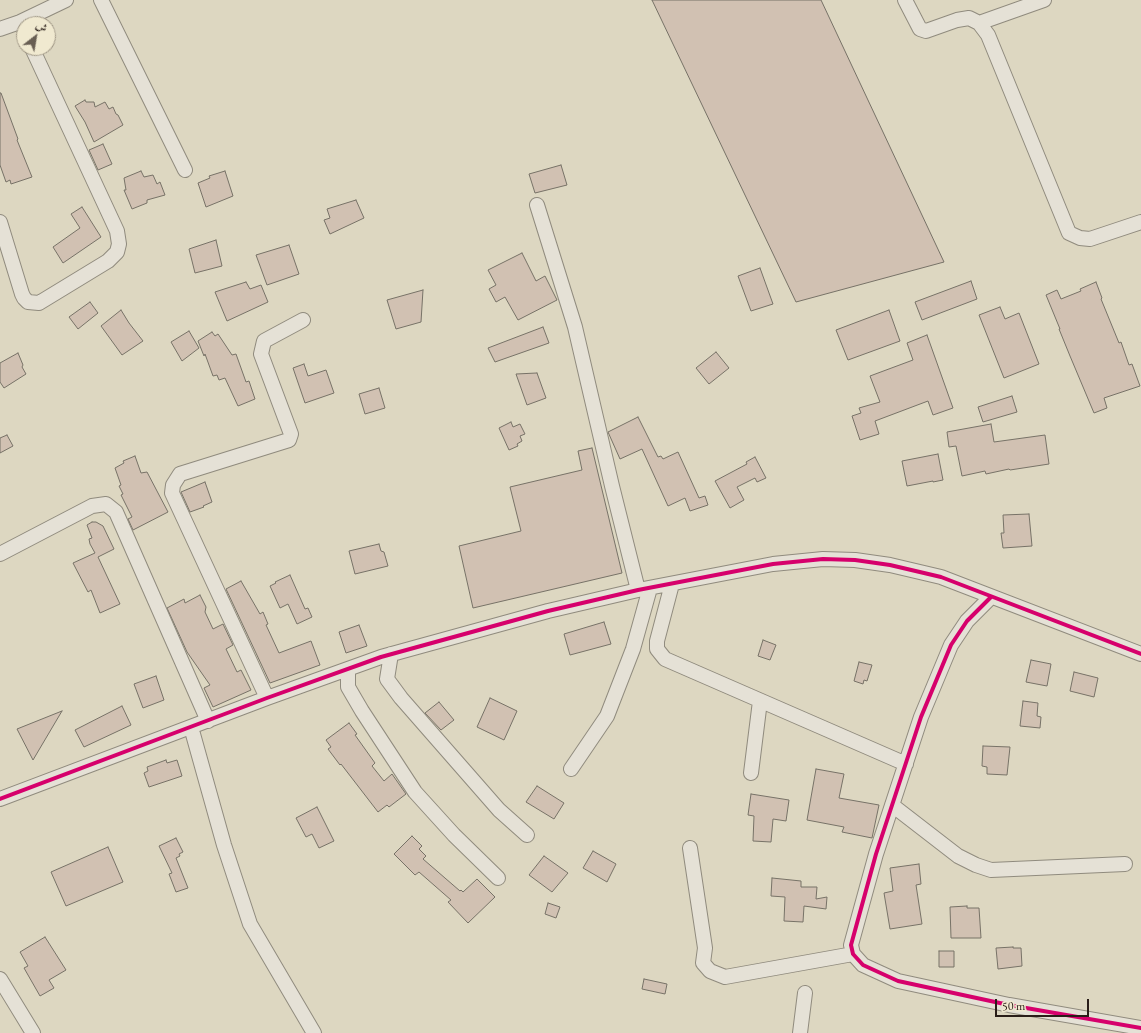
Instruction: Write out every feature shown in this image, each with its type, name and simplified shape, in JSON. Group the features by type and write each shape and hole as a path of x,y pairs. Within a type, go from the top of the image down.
{"street":[{"path":"39,16 66,0"},
{"path":"101,0 185,170"},
{"path":"905,0 920,29 926,31 957,20 969,18 979,23 988,35 1070,233 1080,238 1090,239 1141,222"},
{"path":"979,23 1044,0"},
{"path":"0,29 16,27"},
{"path":"0,222 22,294 28,302 39,303 108,261 117,252 119,244 117,231 36,56"},
{"path":"537,205 575,327 612,486 644,589 633,649 607,716 571,769"},
{"path":"268,698 172,492 173,485 180,474 213,465 289,440 291,434 261,354 264,342 303,320"},
{"path":"0,554 92,506 106,504 116,512 208,721"},
{"path":"0,799 268,698 391,654 548,611 644,589 773,564 812,560 855,560 890,565 941,577 1141,654"},
{"path":"672,584 657,641 657,649 665,659 906,764"},
{"path":"991,597 967,621 951,645 921,717 876,854 851,945 853,954 863,965 898,981 1009,1005 1141,1028"},
{"path":"391,654 387,679 401,698 499,810 527,834"},
{"path":"348,669 348,688 415,792 498,878"},
{"path":"751,773 760,700"},
{"path":"191,727 224,845 250,924 314,1033"},
{"path":"892,805 958,856 976,865 991,870 1125,864"},
{"path":"690,848 705,948 703,963 710,971 725,977 853,954"},
{"path":"0,978 33,1033"},
{"path":"800,1033 805,993"}],"building":[{"path":"652,0 821,0 944,262 796,302"},
{"path":"0,93 32,177 11,184 10,180 6,182 0,165"},
{"path":"85,100 86,102 94,102 95,107 105,102 109,109 113,107 123,125 94,142 85,122 75,106"},
{"path":"103,144 112,164 98,170 89,150"},
{"path":"561,165 567,185 535,193 529,174"},
{"path":"141,171 144,177 153,175 157,184 160,182 165,195 147,200 147,203 132,209 124,190 126,190 124,178"},
{"path":"225,171 233,196 206,207 198,183 210,178 209,176"},
{"path":"356,200 364,218 330,234 324,220 330,218 327,209"},
{"path":"82,207 101,237 63,263 53,247 80,228 71,214"},
{"path":"216,240 222,266 195,273 189,249"},
{"path":"289,245 299,274 267,285 256,255"},
{"path":"522,253 536,281 545,276 557,300 518,320 505,297 496,302 489,289 496,285 488,270"},
{"path":"760,268 773,304 751,311 738,276"},
{"path":"971,281 977,299 922,320 915,302"},
{"path":"246,282 250,289 261,285 268,302 227,321 215,292"},
{"path":"1096,282 1102,298 1101,299 1119,343 1121,342 1129,365 1132,364 1140,386 1104,398 1107,408 1094,413 1046,295 1057,290 1061,299 1081,291 1080,289"},
{"path":"423,290 421,322 396,329 387,300"},
{"path":"90,302 98,313 78,329 69,317"},
{"path":"1000,307 1005,319 1019,313 1039,364 1004,378 979,315"},
{"path":"121,310 143,341 122,355 101,326"},
{"path":"889,310 900,341 848,360 836,330"},
{"path":"543,327 549,343 495,362 488,348"},
{"path":"189,331 199,348 182,361 171,342"},
{"path":"212,332 215,336 218,334 232,355 236,354 246,382 249,381 255,399 238,406 225,378 219,380 217,375 213,376 205,354 204,356 198,341"},
{"path":"927,335 953,408 933,415 928,401 875,421 879,434 860,440 852,416 861,413 859,408 880,402 870,376 913,360 907,343"},
{"path":"716,352 729,368 709,384 696,368"},
{"path":"18,353 23,365 22,367 26,374 4,388 0,382 0,363"},
{"path":"304,364 308,376 326,370 334,393 305,403 293,368"},
{"path":"537,373 546,398 527,405 516,374"},
{"path":"379,388 385,408 365,414 359,394"},
{"path":"1012,396 1017,412 983,422 978,407"},
{"path":"638,417 658,457 661,456 663,459 678,452 699,498 705,496 708,505 690,511 685,498 668,506 642,449 620,459 608,432"},
{"path":"511,422 513,427 520,424 525,434 520,436 522,441 517,444 518,446 509,450 499,428"},
{"path":"991,424 994,442 1045,435 1049,464 1009,469 986,474 985,471 962,476 956,446 949,447 947,432"},
{"path":"7,435 13,446 0,453 0,438"},
{"path":"592,448 622,573 473,608 459,546 521,531 510,487 582,470 578,451"},
{"path":"938,454 943,480 907,486 902,461"},
{"path":"135,456 141,473 147,472 168,512 133,530 128,519 132,517 121,495 123,494 119,486 121,485 115,468 124,463 123,461"},
{"path":"755,457 766,478 757,482 755,478 737,487 744,500 730,508 715,481 747,464 746,462"},
{"path":"205,482 212,502 203,506 204,507 190,512 181,492"},
{"path":"1029,514 1032,546 1003,548 1001,533 1004,533 1003,515"},
{"path":"92,522 96,522 103,526 114,549 98,557 120,604 100,613 91,590 88,592 73,563 95,553 90,544 89,539 92,538 87,525"},
{"path":"379,544 381,551 384,552 388,566 355,574 349,551"},
{"path":"290,575 305,609 308,608 312,617 297,624 288,604 280,608 270,586"},
{"path":"241,581 260,614 263,612 268,624 266,625 279,653 311,641 320,665 270,683 226,589"},
{"path":"200,595 206,607 205,612 213,629 223,624 233,645 226,649 237,672 241,670 251,690 213,707 204,688 210,685 187,652 167,608 184,599 185,603"},
{"path":"604,622 611,644 570,655 564,634"},
{"path":"359,625 367,646 346,653 339,632"},
{"path":"763,640 776,645 770,660 758,656"},
{"path":"1031,660 1051,664 1047,686 1026,682"},
{"path":"859,662 872,665 867,681 864,680 863,684 854,681"},
{"path":"1074,672 1098,678 1094,697 1070,691"},
{"path":"156,676 164,700 143,708 134,684"},
{"path":"490,698 517,711 504,740 477,727"},
{"path":"1023,701 1038,703 1037,716 1041,717 1040,728 1020,726"},
{"path":"439,702 454,720 441,730 425,713"},
{"path":"122,706 131,725 84,747 75,730"},
{"path":"62,711 33,760 17,729"},
{"path":"349,723 357,734 355,735 375,763 372,766 384,781 392,774 406,794 389,807 387,805 378,812 328,749 331,747 326,740"},
{"path":"983,746 1010,747 1007,775 987,774 987,767 982,766"},
{"path":"166,760 167,763 177,760 182,776 149,787 144,773 148,771 147,767"},
{"path":"816,769 844,774 839,798 879,805 872,838 842,832 844,827 807,820"},
{"path":"537,786 564,803 554,819 526,802"},
{"path":"751,794 789,800 786,821 773,819 771,842 753,841 754,816 748,815"},
{"path":"317,807 334,841 319,848 312,834 306,837 296,818"},
{"path":"412,836 422,846 419,849 426,856 423,859 460,891 461,890 463,892 477,879 495,897 468,923 448,902 451,900 419,872 415,875 394,854"},
{"path":"176,838 183,852 176,858 188,888 176,892 169,874 172,873 159,846"},
{"path":"108,847 123,882 66,906 51,872"},
{"path":"593,851 616,864 607,882 583,868"},
{"path":"544,856 568,873 552,892 529,875"},
{"path":"919,864 921,884 916,885 922,924 890,929 884,893 893,891 890,868"},
{"path":"772,878 801,881 801,887 817,887 816,899 827,897 826,909 804,906 803,922 784,921 785,897 771,896"},
{"path":"548,903 560,907 556,918 545,914"},
{"path":"967,906 967,908 979,908 981,938 951,938 950,907"},
{"path":"45,937 66,970 49,980 54,988 40,996 24,968 28,966 20,952"},
{"path":"996,948 1021,948 1022,966 998,969"},
{"path":"939,951 954,951 954,967 939,967"},
{"path":"644,979 667,984 665,994 642,989"}],"cycle path":[{"path":"0,799 267,698 381,657 548,611 638,590 773,564 823,559 855,560 890,565 941,577 1141,654"},
{"path":"991,597 967,621 951,645 921,717 876,854 851,945 853,954 863,965 898,981 1009,1005 1141,1028"}]}
